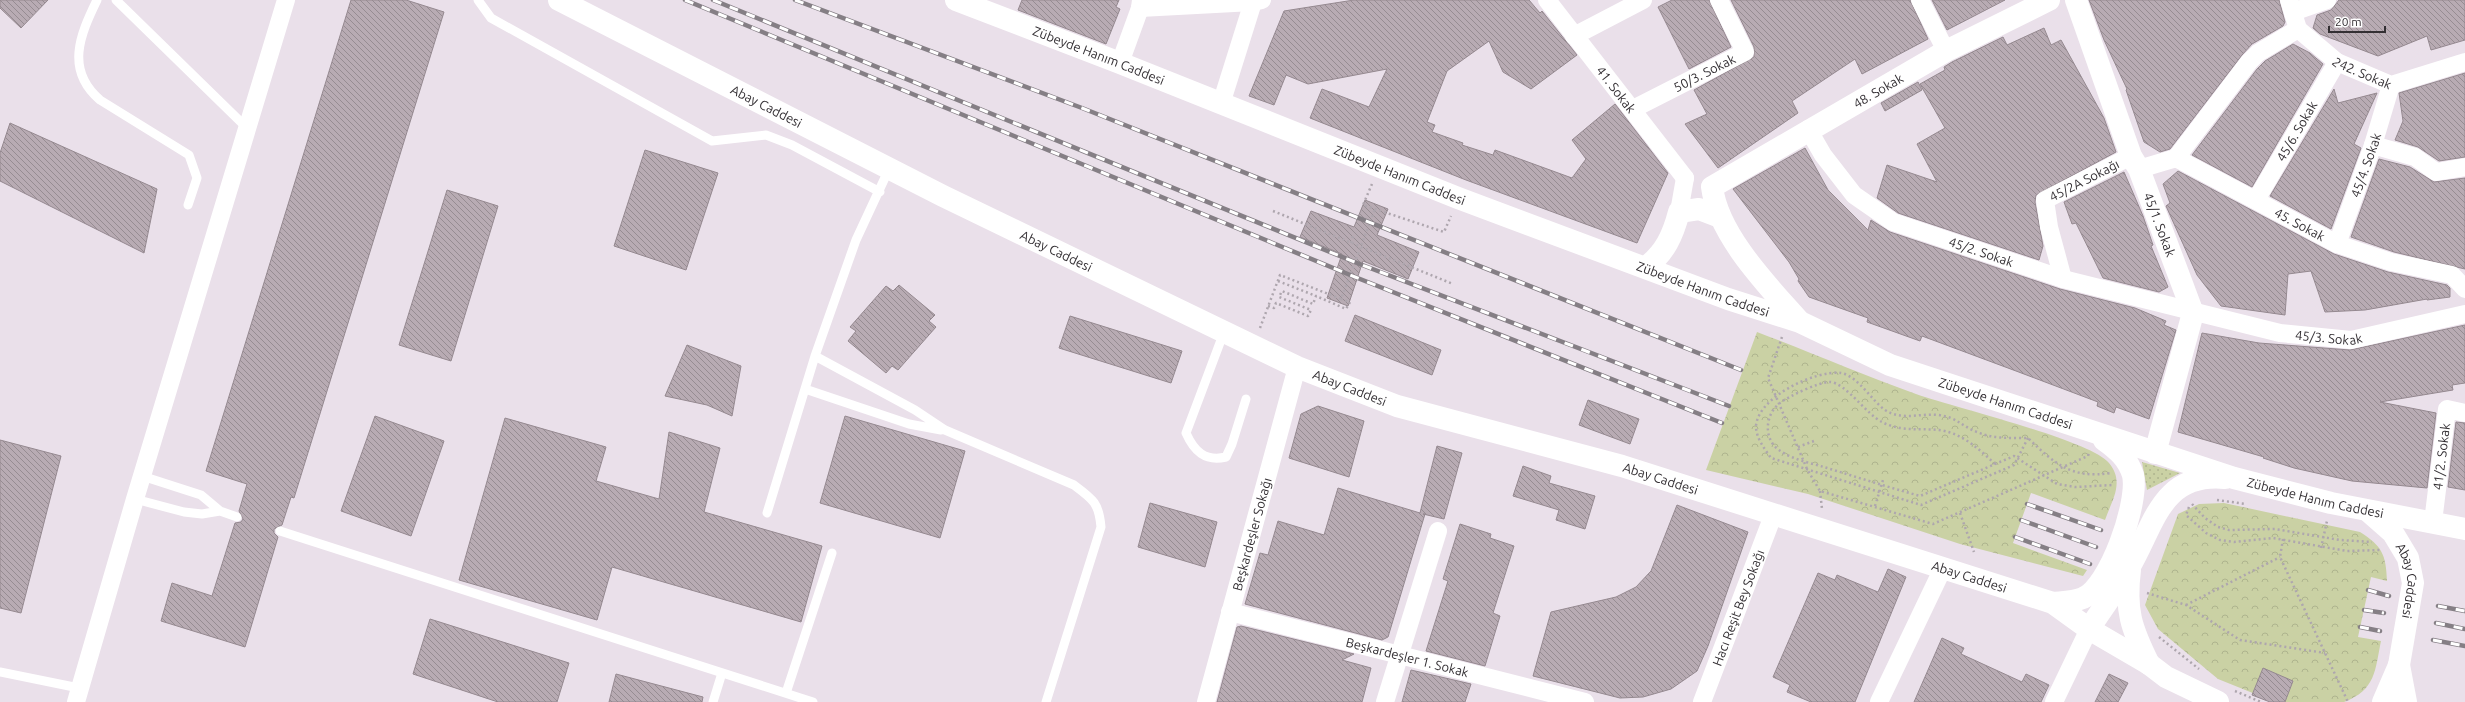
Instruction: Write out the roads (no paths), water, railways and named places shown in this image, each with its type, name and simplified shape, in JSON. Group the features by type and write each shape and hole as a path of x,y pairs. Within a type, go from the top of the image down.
{"main road":[{"name":"Abay Caddesi","path":"559,0 889,169 1297,367 1397,406 1622,466 1774,513 2053,603 2089,629 2149,664 2174,682 2196,702"},
{"name":"Zübeyde Hanım Caddesi","path":"956,0 1120,63 1458,198 1728,299 1800,322 1890,365 2095,434 2234,478 2328,517 2368,511 2465,529"},
{"name":"48. Sokak","path":"1712,187 1808,129 1946,51 2049,0"},
{"name":"45/1. Sokak","path":"2076,0 2135,163 2193,313"},
{"path":"1712,187 1713,200 1720,217 1756,274 1800,322"},
{"path":"1646,268 1658,258 1673,234 1679,212 1699,208 1720,217"},
{"path":"2155,453 2193,313"},
{"path":"2053,603 2083,598 2093,592 2113,558 2129,517 2135,492 2133,475 2127,461 2119,451 2095,434"},
{"path":"2089,629 2130,567 2149,526 2166,498 2188,484 2203,479 2234,478"},
{"name":"Abay Caddesi","path":"2368,511 2393,532 2390,543 2408,558 2413,583 2399,665 2382,702"},
{"path":"2130,567 2128,610 2136,639 2149,664"},
{"name":"Abay Caddesi","path":"2399,665 2406,702"},
{"path":"2396,702 2399,665"},
{"name":"Abay Caddesi","path":"2174,682 2225,696"},
{"path":"2174,682 2190,702"}],"street":[{"path":"74,697 286,0"},
{"name":"41. Sokak","path":"1547,0 1685,178"},
{"path":"1574,36 1643,0"},
{"name":"50/3. Sokak","path":"1633,109 1745,52 1719,0"},
{"path":"1920,0 1946,51"},
{"path":"2135,163 2176,158 2249,62 2258,53 2298,29 2291,6 2327,0"},
{"path":"1120,63 1140,4 1258,1 1221,104"},
{"name":"242. Sokak","path":"2298,29 2337,62 2391,85 2465,62"},
{"name":"45/6. Sokak","path":"2256,200 2337,62"},
{"name":"45/4. Sokak","path":"2337,244 2373,145 2391,85"},
{"name":"45/2. Sokak","path":"1808,129 1823,155 1854,195 1892,222 2063,279 2193,313"},
{"path":"2373,145 2415,157 2436,172 2465,167"},
{"name":"45. Sokak","path":"2176,158 2337,244 2391,262 2452,275 2465,289"},
{"name":"45/2A Sokağı","path":"2063,279 2049,227 2046,200 2135,163"},
{"path":"1679,212 1685,178 1712,187"},
{"name":"45/3. Sokak","path":"2193,313 2280,333 2351,340 2465,314"},
{"name":"Beşkardeşler Sokağı","path":"1206,702 1297,367"},
{"name":"41/2. Sokak","path":"2433,522 2447,409 2465,413"},
{"name":"Hacı Reşit Bey Sokağı","path":"1702,702 1774,513"},
{"path":"1385,702 1438,531"},
{"path":"1879,702 1943,568"},
{"name":"Beşkardeşler 1. Sokak","path":"1230,612 1578,701"},
{"path":"2054,702 2089,629"}],"lane":[{"path":"97,0 83,30 78,50 80,72 88,90 100,100 188,155 197,178 188,205"},
{"path":"116,0 247,128"},
{"path":"478,0 490,18 712,141 766,135 792,145 880,192"},
{"path":"767,513 804,388 856,240 880,192 889,169"},
{"path":"1224,332 1186,433 1192,446 1202,456 1216,460 1226,457 1232,444 1246,399"},
{"path":"815,356 915,410 945,430 1074,485 1088,496 1100,510 1101,527 1046,702"},
{"path":"804,388 909,424 945,430"},
{"path":"142,476 201,495 220,511 237,517"},
{"path":"135,499 202,514 220,511"},
{"path":"280,531 813,702"},
{"path":"786,693 832,553"},
{"path":"0,672 74,697"},
{"path":"713,702 722,673"}],"railway":[{"path":"685,0 1355,277 1722,423"},
{"path":"713,0 1357,263 1729,406"},
{"path":"795,0 1082,108 1741,370"},
{"path":"2027,504 2101,530"},
{"path":"2021,520 2096,547"},
{"path":"2015,537 2090,564"},
{"path":"2368,590 2389,596"},
{"path":"2438,606 2465,611"},
{"path":"2364,610 2384,613"},
{"path":"2436,623 2465,629"},
{"path":"2360,627 2380,631"},
{"path":"2433,640 2465,646"}]}
